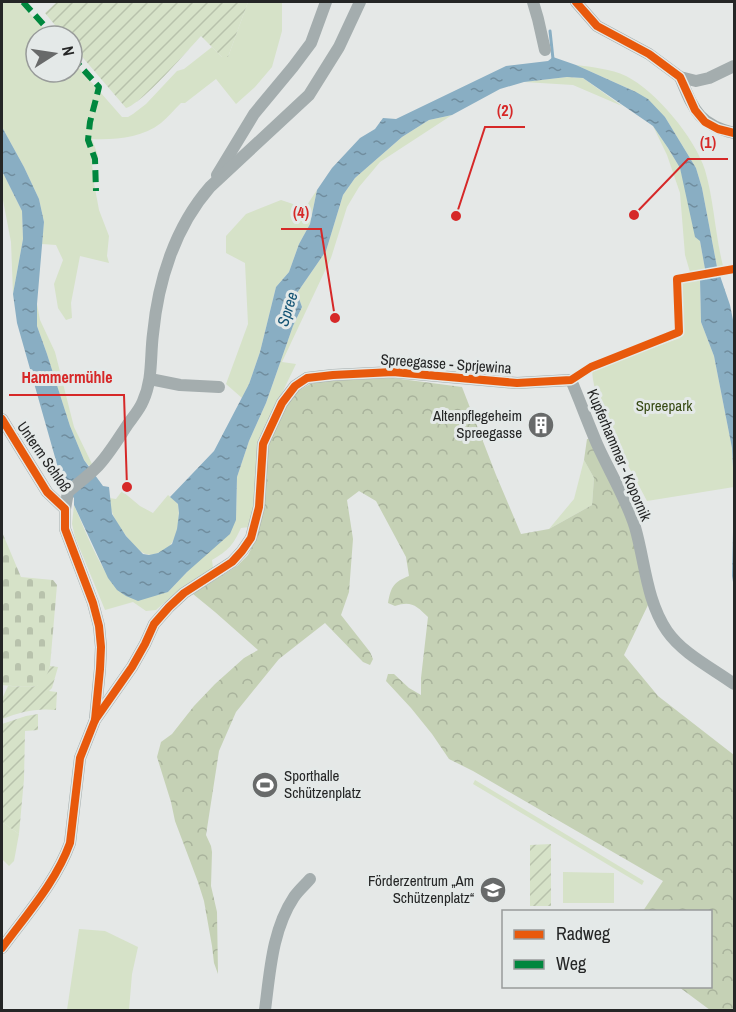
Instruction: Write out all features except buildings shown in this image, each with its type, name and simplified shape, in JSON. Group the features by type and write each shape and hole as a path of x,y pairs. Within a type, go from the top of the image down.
{"street":[{"path":"210,187 254,114 311,43 326,2"},
{"path":"2,948 54,876 65,856 70,843 80,758 95,720 102,647 93,603 65,529 68,492 96,468 143,402 150,379 157,304 164,274 196,202 309,95 339,47 360,2"},
{"path":"533,2 545,50"},
{"path":"576,2 597,26 649,54 680,77 696,81 709,78 735,66"},
{"path":"680,77 695,110 705,122 735,134"},
{"name":"Spreegasse - Sprjewina","path":"95,720 132,667 146,644 154,624 184,593 232,561 251,538 259,507 263,444 282,403 295,386 307,378 393,372 517,383 571,380"},
{"path":"150,379 180,385 219,387"},
{"name":"Kupferhammer - Kopornik","path":"571,380 634,526 650,595 657,613 674,640 735,684"},
{"name":"Unterm Schloß","path":"2,420 47,492 65,509"},
{"path":"265,1011 273,952 281,920 295,896 310,879"}],"green space":[{"path":"2,2 19,2 40,24 24,24 24,84 84,84 84,74 122,117 128,117 146,104 177,71 184,69 212,47 222,57 228,57 248,2 282,2 282,31 272,67 236,104 216,79 185,103 181,103 154,128 137,135 92,139 98,156 92,164 94,183 99,210 109,236 107,256 109,263 80,256 71,303 72,318 66,320 58,308 54,284 63,260 56,245 42,244 44,222 39,199 2,127"},
{"path":"57,2 248,2 228,57 222,57 201,36 153,87 126,108 84,59 84,24 54,24 45,13"},
{"path":"576,65 608,70 638,83 662,104 684,130 705,170 723,266 717,267 696,168 665,117 636,92"},
{"path":"567,77 583,78 622,106 573,85 524,82"},
{"path":"452,115 380,162 359,187 347,207 331,258 282,362 296,364 261,437 255,502 249,527 241,528 230,547 212,560 213,568 180,589 156,610 146,611 133,602 105,610 75,537 72,524 74,505 103,567 126,596 168,592 236,520 237,477 302,307 297,293 326,251 343,195 355,178 402,137 429,120"},
{"path":"653,126 680,168 700,241 705,269 690,272 685,255 680,193 667,155"},
{"path":"2,171 22,211 23,239 13,294 11,242 2,195"},
{"path":"317,190 310,224 299,244 289,272 276,287 260,352 242,398 226,384 248,324 245,263 226,253 226,236 246,214 281,200 305,208"},
{"name":"Spreepark","path":"700,279 701,322 714,356 732,448 734,487 647,501 606,420 594,386 592,370 680,338 684,329 682,282"},
{"path":"37,304 40,320 55,352 74,427 92,464 89,466 84,460 70,426 37,326"},
{"path":"393,378 462,387 521,534 549,529 592,505 594,478 584,460 587,439 593,439 627,505 646,568 648,605 624,655 658,696 734,755 734,1010 710,1010 680,988 712,988 712,910 644,910 663,881 449,759 411,708 386,681 388,674 394,674 409,688 421,695 428,617 413,605 395,606 388,603 394,585 409,576 406,557 376,501 359,491 347,500 353,539 349,592 341,615 370,652 373,659 370,665 363,662 325,623 279,659 236,712 219,751 206,835 212,852 211,886 217,912 218,974 214,963 204,901 175,821 157,757 161,742 172,734 194,706 244,658 258,650 193,594 237,566 248,555 256,539 264,508 266,443 285,405 298,391 310,384 324,381"},
{"path":"584,460 594,478 592,505 549,529 574,499"},
{"path":"122,491 140,506 153,513 168,495 178,504 177,530 173,540 164,550 148,555 126,536 114,516 109,498 116,499"},
{"path":"2,532 21,577 53,580 57,585 50,666 45,680 39,686 2,685"},
{"path":"50,666 58,667 49,691 57,692 56,710 28,711 2,719 2,699 8,686 30,687 40,684 44,681"},
{"path":"38,714 38,730 25,731 19,834 2,822 2,724"},
{"path":"475,780 644,881 642,885 473,784"},
{"path":"2,822 19,834 14,861 9,866 2,859"},
{"path":"551,844 551,906 530,906 530,845"},
{"path":"563,872 614,873 614,903 563,903"},
{"path":"79,929 105,931 138,947 132,974 129,1010 67,1010"}],"water":[{"name":"Spree","path":"553,57 576,65 648,99 665,117 696,168 717,267 734,325 734,487 732,448 714,356 701,322 700,279 705,269 700,241 695,237 680,168 653,126 583,78 567,77 524,82 500,89 452,115 429,120 402,137 355,178 343,195 326,251 297,293 302,307 237,477 236,520 230,534 168,592 138,601 117,590 108,578 74,505 74,498 64,488 17,323 13,294 23,239 22,211 2,171 2,127 39,199 44,222 37,326 70,426 84,460 103,486 109,487 112,514 126,536 143,554 149,555 158,553 172,544 179,513 178,504 170,497 214,451 249,384 260,352 276,287 289,272 299,244 310,224 317,190 332,168 360,138 375,129 383,118 396,119 506,66 548,61"},
{"path":"734,487 734,588 732,576"}],"waterway":[{"path":"550,31 553,59"}],"marked path":[{"path":"23,2 43,24"},
{"path":"84,70 99,87 88,140 95,159 96,191"}],"cycle path":[{"path":"576,2 597,26 649,54 680,77 695,110 705,122 718,129 734,133"},
{"path":"2,948 49,885 70,843 80,758 95,720 132,667 154,624 184,593 232,562 251,538 259,507 263,444 282,403 295,386 307,378 393,372 517,383 571,380 591,367 679,332 677,279 734,269"},
{"path":"2,419 47,492 65,509 65,529 93,603 99,626 101,647 95,720"}],"place":[{"name":"(1)","path":"634,215"},
{"name":"(2)","path":"456,216"},
{"name":"(4)","path":"335,318"},
{"name":"Altenpflegeheim Spreegasse","path":"541,425"},
{"name":"Hammermühle","path":"127,487"},
{"name":"Sporthalle Schützenplatz","path":"265,785"},
{"name":"Förderzentrum „Am Schützenplatz“","path":"493,890"}]}
